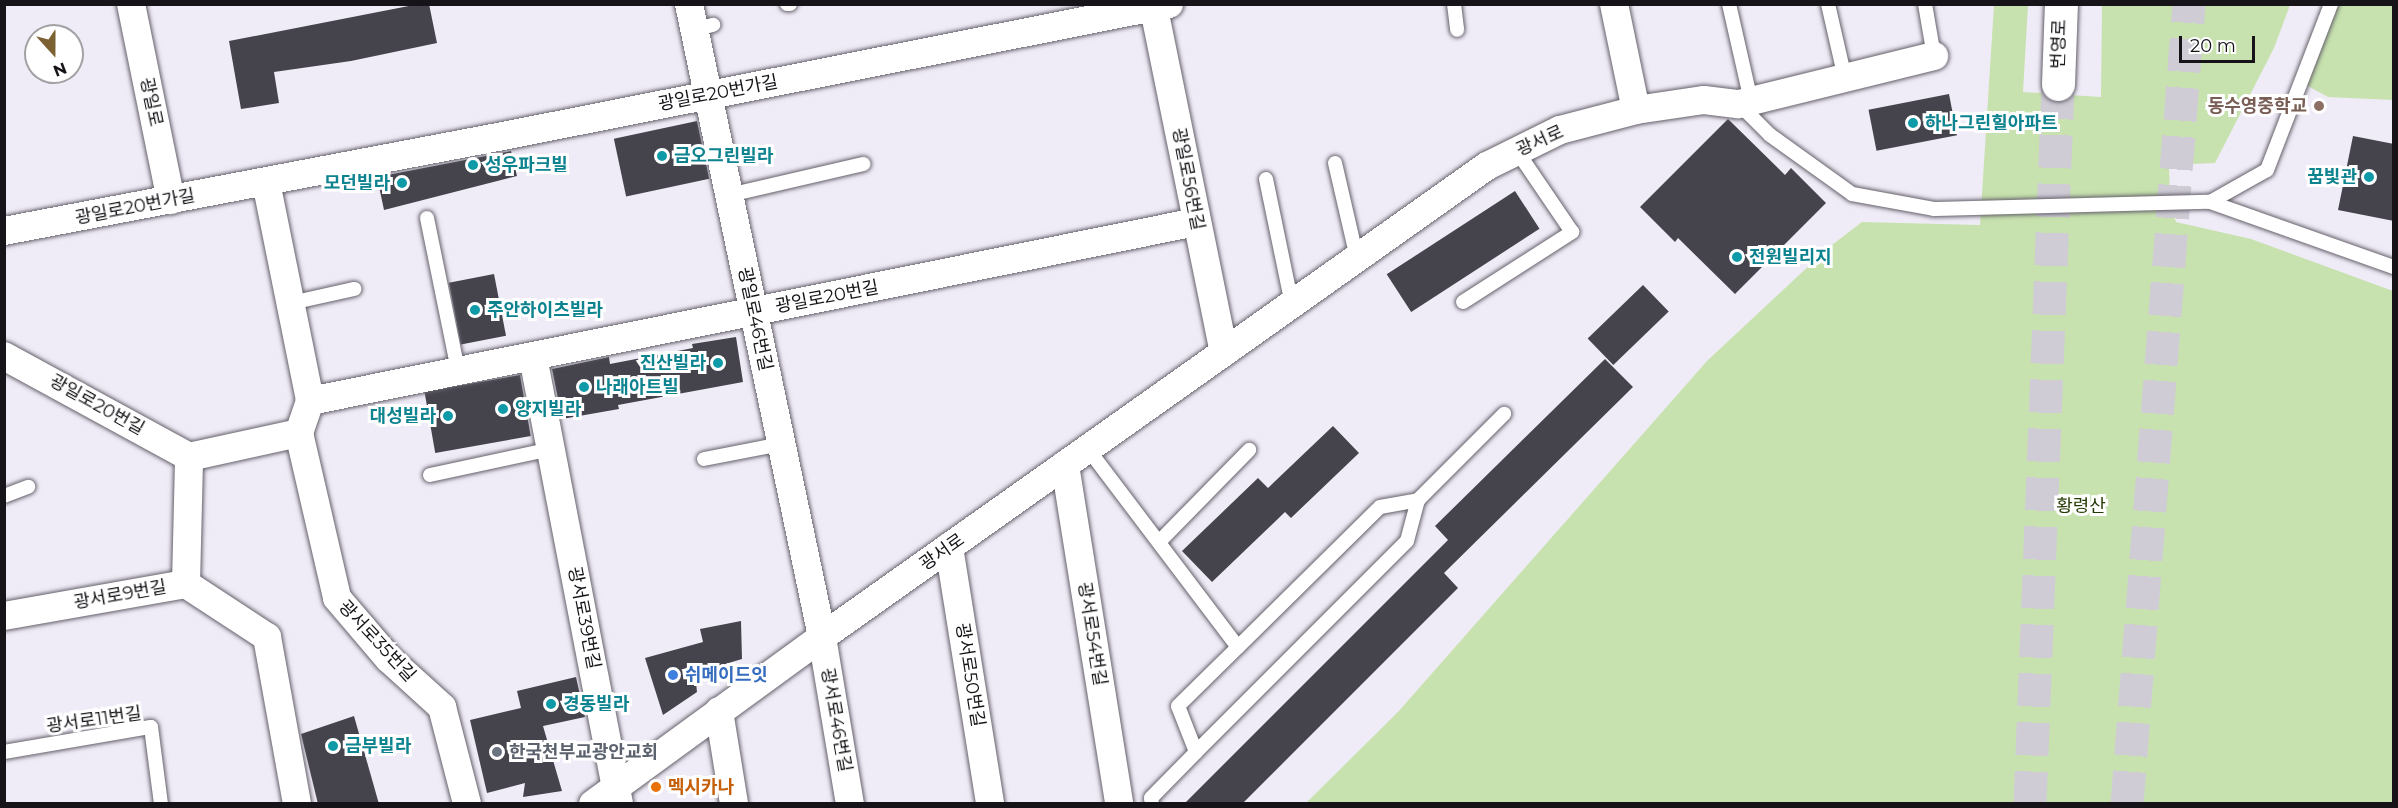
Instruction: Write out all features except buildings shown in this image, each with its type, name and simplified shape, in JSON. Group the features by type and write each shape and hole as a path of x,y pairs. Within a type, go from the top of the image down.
{"highway":[{"name":"번영로","path":"2058,84 2061,4"}],"street":[{"name":"광일로","path":"131,4 171,200"},
{"path":"1614,4 1636,110"},
{"name":"광일로20번가길","path":"4,231 266,182 1159,6"},
{"name":"광일로56번길","path":"1159,6 1196,222 1224,352"},
{"name":"광일로46번길","path":"698,20 708,95 822,637"},
{"name":"광서로","path":"593,804 617,795 719,711 1487,166 1560,130 1636,110 1704,100 1745,103 1934,56"},
{"path":"186,584 189,456 299,433 310,401 266,182"},
{"name":"광일로20번길","path":"310,401 1196,222"},
{"name":"광일로20번길","path":"4,356 189,456"},
{"name":"광서로39번길","path":"533,357 617,795"},
{"name":"광서로35번길","path":"299,433 337,598 389,659 442,706 467,804"},
{"name":"광서로54번길","path":"1065,465 1119,804"},
{"name":"광서로50번길","path":"949,547 990,804"},
{"name":"광서로9번길","path":"4,616 186,584 267,637 297,804"},
{"name":"광서로46번길","path":"822,637 850,804"},
{"path":"719,711 734,804"}],"lane":[{"path":"1454,4 1457,30"},
{"path":"1730,4 1745,103 1770,135 1852,194 1934,209 2210,202 2394,267"},
{"path":"1828,4 1845,78"},
{"name":"광서로","path":"1925,4 1934,56"},
{"path":"2210,202 2267,170 2331,4"},
{"path":"1462,302 1572,232 1517,151"},
{"path":"1335,162 1357,258"},
{"path":"729,195 863,164"},
{"path":"1266,179 1292,304"},
{"path":"427,218 458,371"},
{"path":"291,303 354,289"},
{"path":"1152,804 1151,798 1407,541 1418,501 1504,414"},
{"path":"704,459 781,444"},
{"path":"430,475 551,449"},
{"path":"1088,449 1238,647"},
{"path":"1159,542 1249,450"},
{"path":"4,496 28,487"},
{"path":"1196,752 1178,706 1380,507 1418,501"},
{"name":"광서로11번길","path":"4,752 151,727 161,804"}],"green space":[{"name":"황령산","path":"1994,5 2028,5 2023,92 2101,97 2102,5 2290,5 2274,48 2215,163 2169,165 2170,202 2176,222 2251,239 2393,291 2393,803 1305,804 1398,712 1707,361 1828,248 1862,222 1980,225"},
{"path":"2326,5 2393,5 2393,100 2328,97 2306,85"}],"tunnel":[{"path":"2127,804 2189,4"},
{"path":"2030,804 2058,84"}],"place":[{"name":"동수영중학교","path":"2319,106"},
{"name":"하나그린힐아파트","path":"1913,123"},
{"name":"금오그린빌라","path":"662,156"},
{"name":"성우파크빌","path":"473,165"},
{"name":"꿈빛관","path":"2369,177"},
{"name":"모던빌라","path":"402,183"},
{"name":"전원빌리지","path":"1737,257"},
{"name":"주안하이츠빌라","path":"475,310"},
{"name":"진산빌라","path":"718,363"},
{"name":"나래아트빌","path":"584,387"},
{"name":"양지빌라","path":"503,409"},
{"name":"대성빌라","path":"448,416"},
{"name":"쉬메이드잇","path":"673,675"},
{"name":"경동빌라","path":"551,704"},
{"name":"금부빌라","path":"333,746"},
{"name":"한국천부교광안교회","path":"497,752"},
{"name":"멕시카나","path":"656,787"}]}
